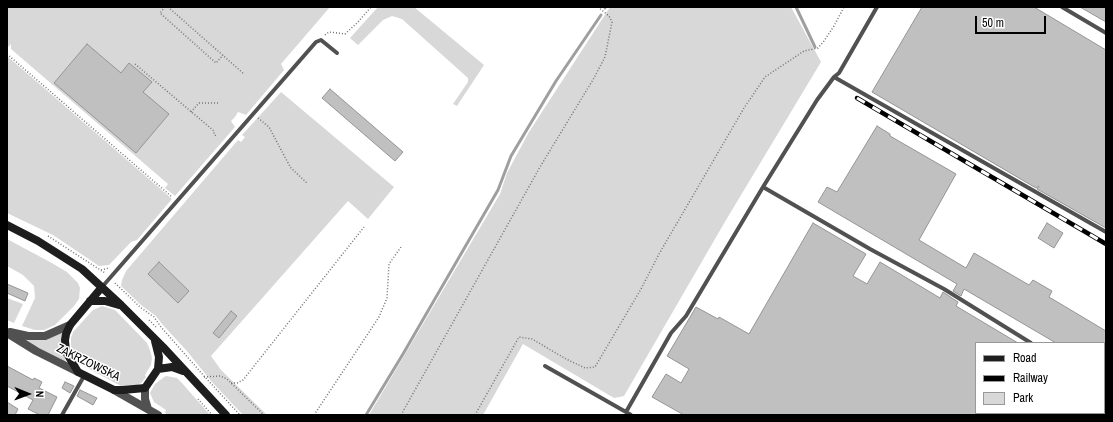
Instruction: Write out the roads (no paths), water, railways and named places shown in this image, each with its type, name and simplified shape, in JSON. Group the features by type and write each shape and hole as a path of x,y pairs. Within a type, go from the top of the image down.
{"street":[{"path":"7,225 61,254 82,269 163,347 226,415"},
{"path":"81,374 69,359 65,346 66,334 70,325 102,287"},
{"path":"90,301 105,301 121,305"},
{"path":"7,332 28,336 45,336 70,325"},
{"name":"ZAKRZOWSKA","path":"7,332 36,351 114,390 158,415"},
{"path":"148,409 145,399 145,388 158,369 159,357 155,340"},
{"path":"158,369 172,367 184,371"},
{"path":"114,390 145,388"}],"lane":[{"path":"626,412 672,333 686,316 817,100 834,77 839,73 878,7"},
{"path":"1062,7 1106,33"},
{"path":"102,287 316,42 321,40 337,53"},
{"path":"834,77 1106,232"},
{"path":"763,187 870,249 944,289 1029,342"},
{"path":"545,366 631,415"},
{"path":"62,415 81,374"}],"waterway":[{"path":"796,7 815,47"},
{"path":"366,415 498,190 511,156 556,81 601,15"}],"railway":[{"path":"857,98 1106,244"}]}
